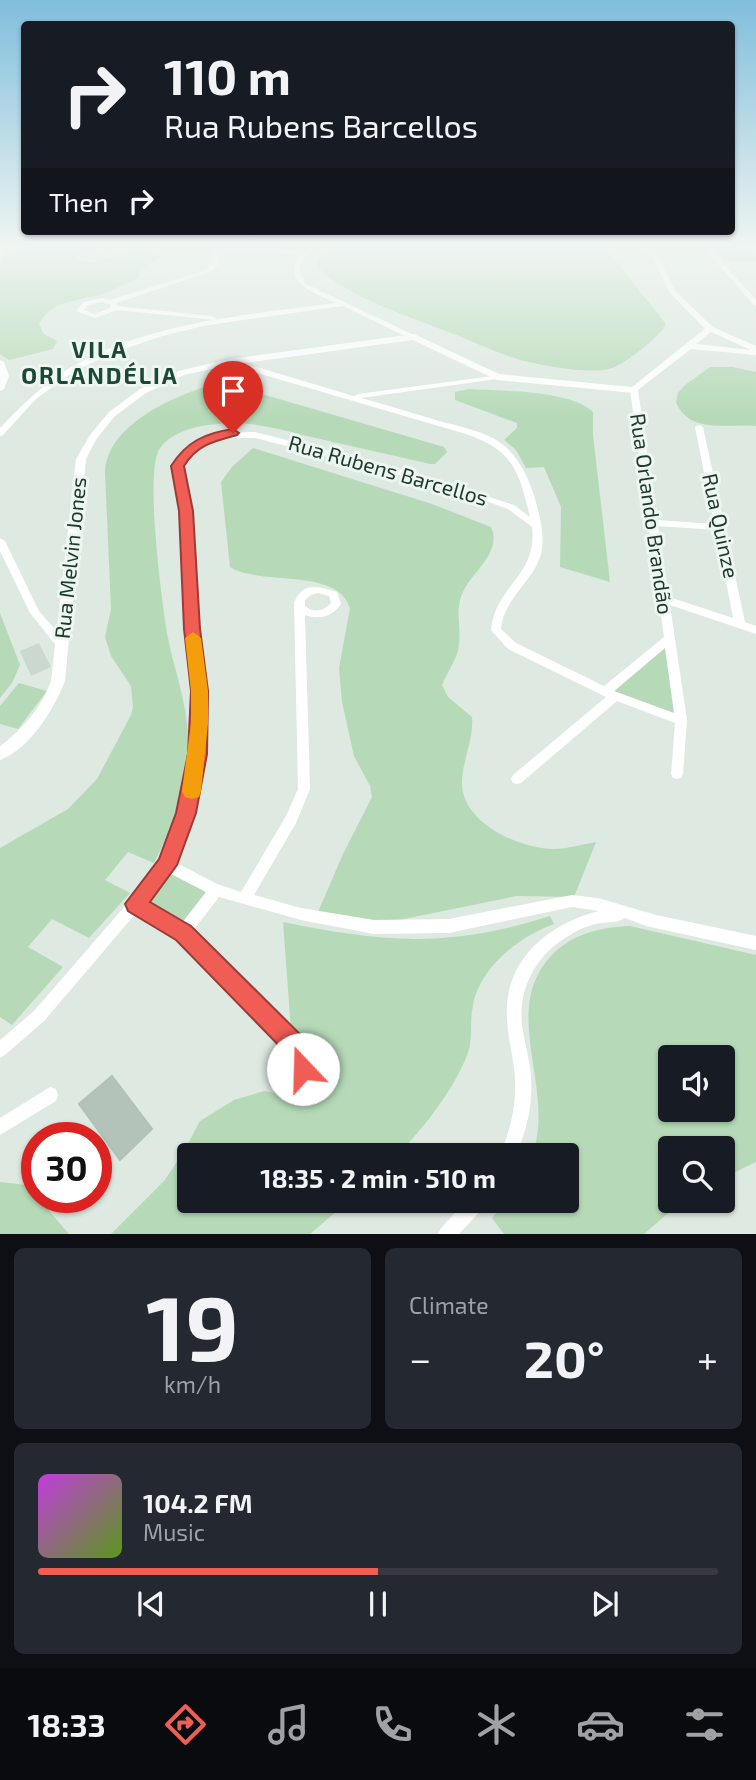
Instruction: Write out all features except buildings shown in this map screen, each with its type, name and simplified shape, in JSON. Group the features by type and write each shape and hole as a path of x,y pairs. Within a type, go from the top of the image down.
{"street":[{"path":"116,304 113,305 130,309 223,319"},
{"path":"123,304 130,309"},
{"path":"0,433 31,401 61,377 84,364 161,333 223,319 343,304 497,377"},
{"path":"684,304 710,328 756,351"},
{"name":"Rua Orlando Brandão","path":"677,774 681,720 634,390 710,328"},
{"name":"Rua Melvin Jones","path":"0,754 25,734 49,703 58,681 81,460 93,437 112,414 159,383 192,369 414,337"},
{"path":"689,346 756,351"},
{"path":"0,362 5,376 0,389"},
{"path":"230,362 353,397 497,444 515,463 537,526 539,542 536,556 499,612 496,630 512,646 610,694 681,720"},
{"path":"353,397 497,377 634,390"},
{"name":"Rua Quinze","path":"699,427 740,625"},
{"name":"Rua Rubens Barcellos","path":"0,1049 39,1016 167,865 192,791 200,723 186,511 178,472 179,463 190,450 204,440 222,433 265,436 494,500 537,526"},
{"path":"653,523 720,527"},
{"path":"0,541 34,613 62,645"},
{"path":"664,599 756,630"},
{"path":"244,899 291,819 304,789 299,603"},
{"path":"517,779 668,640"},
{"path":"167,865 216,890 244,899 337,922 374,927 419,929 449,926 558,903 589,902 653,920 756,943"},
{"path":"183,933 216,890"},
{"path":"512,1143 520,1119 523,1095 514,1014 517,993 527,968 541,947 580,918 579,911 558,903"},
{"path":"136,904 183,933 309,1059"},
{"path":"575,923 594,917 620,915 653,920"},
{"path":"0,1127 50,1095"},
{"path":"447,1234 467,1213"}],"shaded area":[{"path":"39,643 51,667 31,676 20,651"}],"green space":[{"path":"0,304 64,304 51,310 39,324 44,334 57,341 53,349 9,360 0,354"},
{"path":"377,304 650,304 666,324 641,350 615,367 578,370 524,361"},
{"path":"710,367 733,367 756,372 756,426 700,423 682,412 676,402 678,393"},
{"path":"211,385 241,388 444,447 447,452 435,464 430,464 275,428 233,423 184,431 160,448 154,481 156,537 167,633 187,724 188,755 184,788 169,832 154,863 128,852 105,880 130,893 89,938 52,919 28,947 63,967 12,1025 0,1017 0,848 68,809 97,779 133,707 131,686 111,656 105,637 111,609 105,473 108,456 116,441 143,416 178,397"},
{"path":"469,389 552,396 568,399 593,412 593,435 610,582 560,567 561,507 544,467 526,468 516,450 504,440 517,428 517,423 455,400 455,392"},
{"path":"253,448 432,504 491,527 493,545 490,553 461,597 458,650 442,685 448,697 472,717 463,769 465,800 483,823 496,832 526,844 554,849 596,842 574,897 517,896 379,924 318,912 372,797 370,786 354,756 342,702 339,668 350,608 343,595 330,587 296,579 243,573 230,567 221,482 232,467"},
{"path":"0,613 20,665 12,683 0,698"},
{"path":"666,647 676,715 612,693"},
{"path":"19,683 47,691 18,729 0,724 0,706"},
{"path":"172,872 210,891 185,925 147,904"},
{"path":"550,916 554,924 515,945 484,978 473,1005 470,1045 466,1058 436,1110 408,1143 188,1143 200,1121 234,1100 264,1091 299,1098 311,1097 324,1087 332,1075 331,1062 291,1030 283,922 354,934 417,939 480,933"},
{"path":"630,926 756,955 756,1162 735,1172 735,1136 658,1136 658,1213 668,1213 644,1234 504,1234 492,1218 496,1213 579,1213 579,1143 535,1143 538,1105 529,1027 530,1002 536,978 551,956 577,937 598,930"},
{"path":"177,1162 177,1213 335,1213 310,1234 111,1234 164,1181"},
{"path":"0,1182 21,1184 21,1213 51,1213 69,1234 0,1234"}],"slow traffic":[{"path":"192,791 200,723 193,638"}],"district":[{"name":"VILA ORLANDÉLIA","path":"100,363"}],"route":[{"path":"233,433 222,433 200,442 181,458 177,466 186,511 192,629 199,691 198,754 186,813 167,865 136,904 183,933 309,1059 303,1069"}]}
